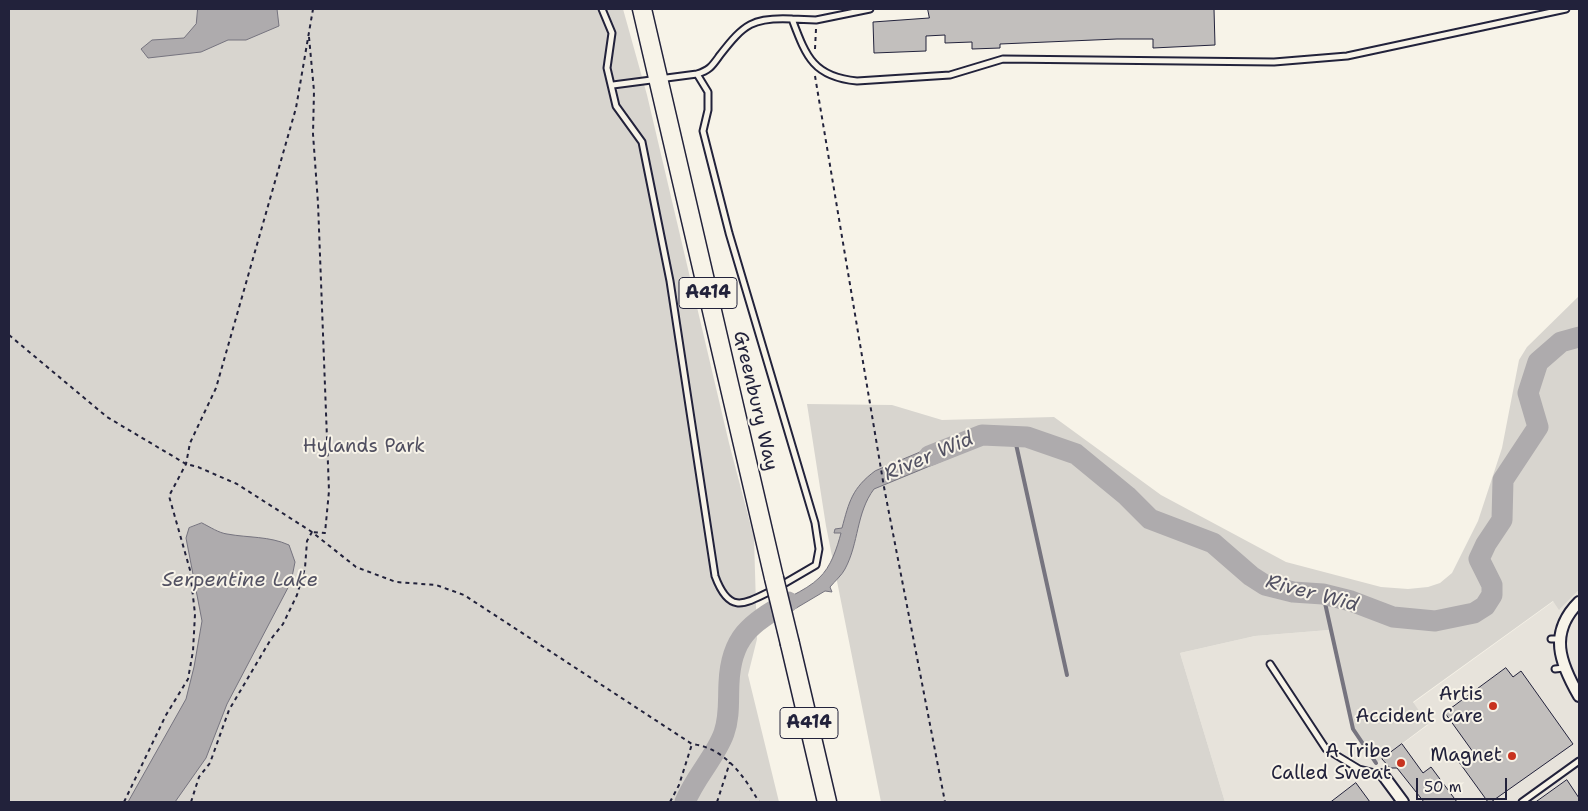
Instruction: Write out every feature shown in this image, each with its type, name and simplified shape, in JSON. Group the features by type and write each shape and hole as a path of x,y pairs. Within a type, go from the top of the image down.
{"highway":[{"name":"Greenbury Way","path":"642,9 827,802"}],"street":[{"path":"1579,602 1569,614 1556,639 1560,669 1579,696"},
{"path":"1383,775 1402,802"}],"lane":[{"path":"602,9 612,32 607,68 613,85 616,106 642,142 670,281 714,576 721,594 730,600 746,602 792,580 816,565 819,549 815,523 727,224 703,131 708,110 708,92 697,74"},
{"path":"613,85 658,80 711,70 743,28 755,20 816,20 870,9"},
{"path":"792,19 814,66 842,80 856,81 950,75 1003,59 1274,62 1347,56 1566,9"},
{"path":"1270,664 1326,749 1359,769 1383,775"},
{"path":"1522,802 1579,761"}],"path":[{"path":"124,802 166,715 188,679 193,652 195,614 190,570 169,496 186,464 190,443 216,388 257,246 270,193 284,154 296,108 313,9"},
{"path":"816,20 814,66 818,101 872,402 884,487 945,802"},
{"path":"309,33 314,91 313,134 324,330 327,419 326,460 329,491 325,533 312,532"},
{"path":"9,335 107,417 186,464 198,467 237,484 312,532 356,567 396,582 436,585 464,595 692,744 702,745 730,761 759,802"},
{"path":"191,802 199,777 210,763 229,710 282,624 297,595 305,568 307,541 312,532"},
{"path":"670,802 679,785 692,744"},
{"path":"717,802 729,770 730,761"}],"shaded area":[{"path":"1579,590 1579,802 1225,802 1180,653 1255,636 1329,630 1352,731 1375,764 1428,725 1413,703 1554,601 1560,609"}],"green space":[{"name":"Hylands Park","path":"9,9 623,9 647,95 729,443 754,538 757,639 748,675 779,802 9,802"},
{"path":"1579,296 1579,590 1559,610 1553,601 1413,702 1428,724 1375,764 1352,731 1329,630 1255,636 1180,653 1225,802 881,802 826,526 807,404 892,405 942,420 1054,417 1161,495 1286,562 1381,587 1408,589 1428,587 1440,583 1452,573 1478,521 1502,448 1519,360 1527,347"}],"water":[{"path":"198,9 277,9 279,26 246,40 228,40 201,52 148,58 141,49 152,40 184,38 196,24"},
{"path":"952,439 959,454 874,489 864,508 850,559 844,571 830,587 832,592 825,591 766,626 761,611 807,587 819,578 827,568 841,533 834,533 835,529 842,528 849,503 861,483 875,471"},
{"name":"Serpentine Lake","path":"202,523 224,533 266,539 289,545 295,562 291,582 227,704 206,758 175,802 128,802 186,699 202,621 186,538 189,528"}],"building":[{"path":"928,9 1214,9 1215,45 1153,48 1153,39 1117,39 1000,44 1000,48 972,49 972,42 945,43 945,35 926,36 926,51 874,53 873,22 929,18"},
{"path":"1506,668 1513,677 1521,671 1573,744 1491,802 1488,802 1459,762 1473,752 1445,713"},
{"path":"1402,744 1423,773 1431,767 1457,802 1424,802 1397,768 1390,768 1382,759"},
{"path":"1567,780 1579,798 1579,802 1536,802"},
{"path":"1356,783 1370,802 1331,802"}],"waterway":[{"name":"River Wid","path":"929,456 982,435 1027,437 1076,454 1127,496 1150,519 1213,543 1251,576 1265,585 1293,592 1323,594 1351,601 1393,617 1435,621 1474,613 1485,606 1492,595 1492,585 1479,559 1486,544 1502,520 1503,480 1538,427 1528,393 1538,362 1561,342 1579,337"},
{"path":"1014,435 1067,675"},
{"path":"1323,594 1353,729 1376,763"},
{"name":"River Wid","path":"685,802 724,733 728,714 731,667 739,643 753,625 788,602"}],"place":[{"name":"Artis Accident Care","path":"1493,706"},
{"name":"Magnet","path":"1512,756"},
{"name":"A Tribe Called Sweat","path":"1401,763"}]}
